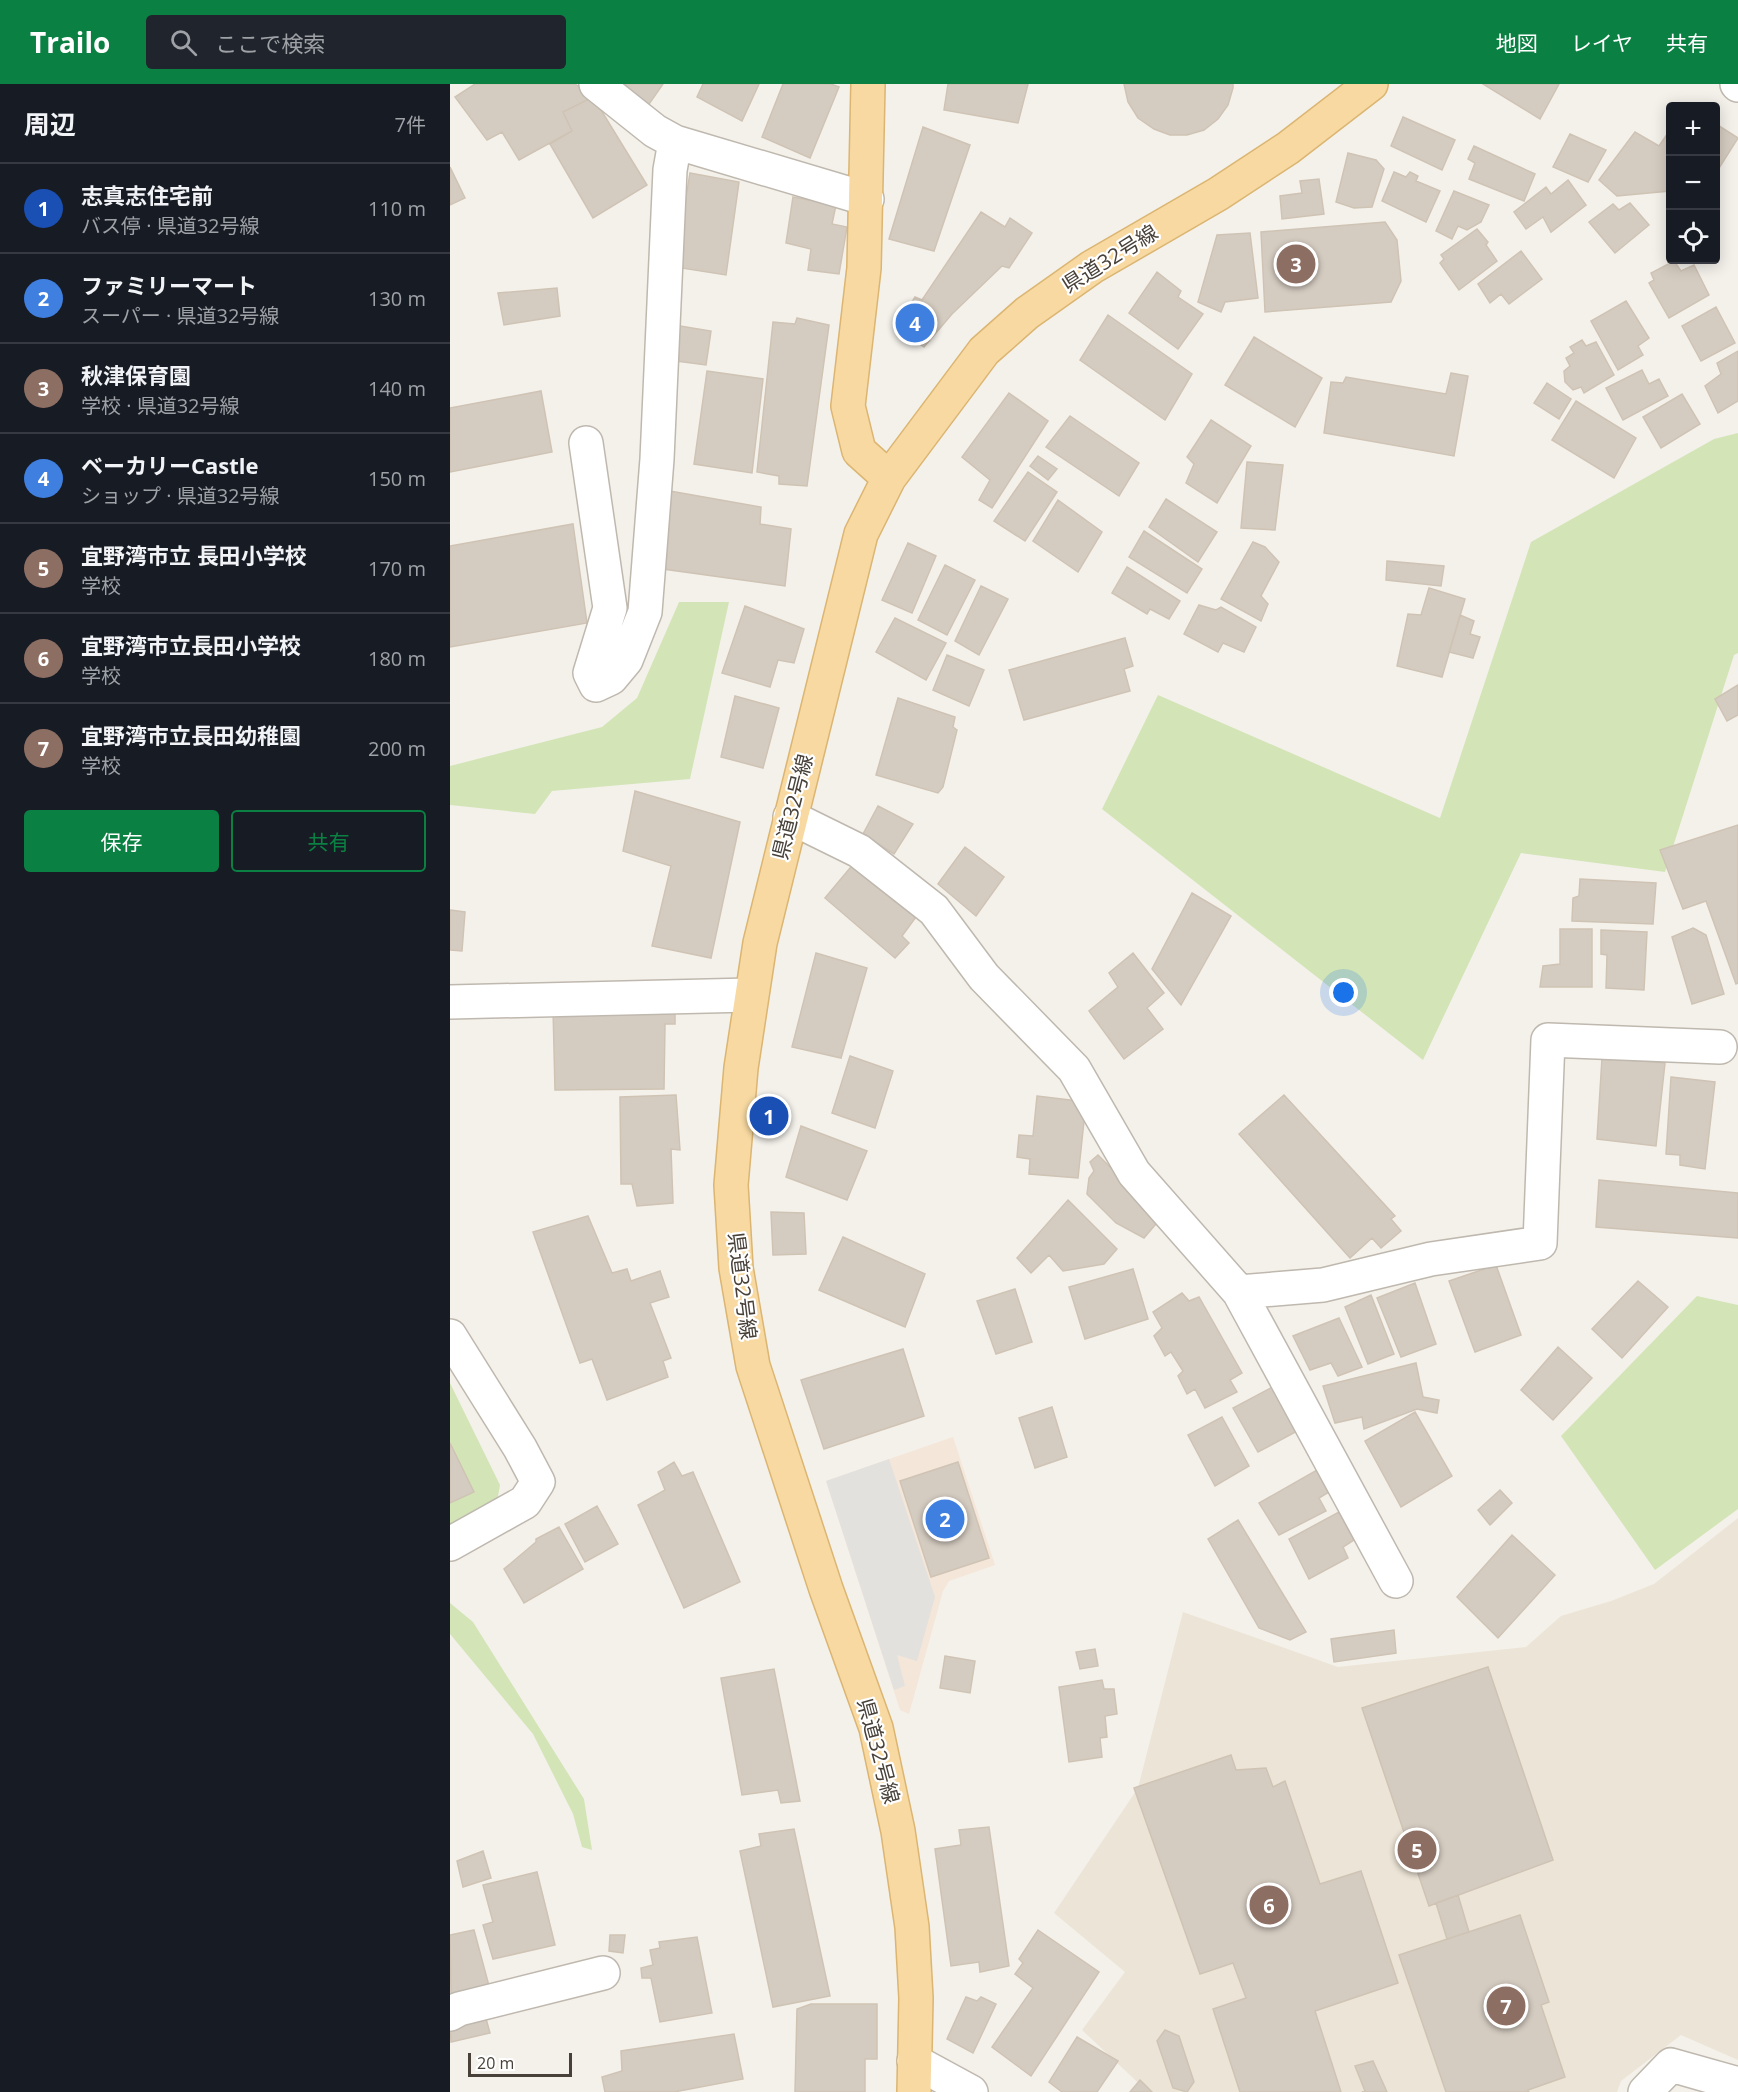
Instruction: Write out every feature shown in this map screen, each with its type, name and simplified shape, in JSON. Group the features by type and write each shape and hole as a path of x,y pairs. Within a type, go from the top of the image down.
{"main road":[{"path":"868,84 864,268 848,406 859,451 889,478"},
{"name":"県道32号線","path":"914,2076 916,1998 912,1927 898,1831 876,1728 826,1589 753,1366 736,1268 731,1185 750,995 790,817 845,607 861,534 889,478 929,420 984,351 1027,314 1092,267 1218,194 1288,148 1371,84"}],"street":[{"path":"596,84 655,131 675,142 867,199"},
{"path":"586,443 610,609 590,673 596,685 611,678 626,660 645,612 657,459 670,170 675,142"},
{"path":"790,817 859,851 934,910 984,977 1074,1069 1134,1173 1239,1292 1396,1581"},
{"path":"450,1002 750,995"},
{"path":"1239,1292 1323,1285 1431,1259 1540,1243 1548,1040 1720,1047"},
{"path":"450,1336 520,1448 538,1482 525,1502 450,1544"},
{"path":"450,2014 459,2009 603,1973"},
{"path":"1645,2092 1671,2065 1738,2084"},
{"path":"914,2076 971,2092"}],"shaded area":[{"path":"953,1437 995,1565 949,1581 943,1591 909,1714 900,1710 826,1481"},
{"path":"889,1459 935,1597 917,1661 897,1655 905,1686 894,1690 826,1481"},
{"path":"1738,1518 1738,2060 1681,2035 1621,2081 1617,2092 1148,2092 1082,2030 1125,1972 1054,1913 1138,1788 1183,1612 1338,1667 1526,1647 1561,1616 1611,1601 1654,1584"}],"green space":[{"path":"1738,433 1738,653 1734,655 1665,872 1521,853 1423,1060 1102,809 1158,695 1440,818 1531,542 1714,439"},
{"path":"679,602 729,602 690,779 552,791 535,814 450,805 450,766 602,727 637,698"},
{"path":"1697,1296 1738,1305 1738,1509 1655,1570 1561,1436"},
{"path":"450,1383 500,1485 497,1502 450,1525"},
{"path":"450,1603 473,1622 584,1799 592,1850 582,1847 573,1814 533,1734 450,1634"}],"building":[{"path":"475,84 575,84 593,97 563,112 572,131 519,160 502,132 487,140 455,97"},
{"path":"624,84 663,84 647,107 622,87"},
{"path":"703,84 759,84 742,121 697,97"},
{"path":"783,84 831,84 839,87 810,158 762,137"},
{"path":"948,84 1028,84 1018,123 944,110"},
{"path":"1124,84 1233,84 1233,88 1228,105 1218,119 1204,130 1187,135 1170,135 1154,129 1138,118 1128,102"},
{"path":"1483,84 1559,84 1540,119"},
{"path":"593,97 647,185 593,218 550,144 572,131 563,112"},
{"path":"1403,117 1455,140 1442,170 1391,146"},
{"path":"923,127 970,145 934,251 889,239"},
{"path":"1720,127 1738,138 1720,167"},
{"path":"1635,132 1659,146 1666,136 1666,191 1617,196 1599,180"},
{"path":"1570,134 1606,150 1588,182 1553,167"},
{"path":"1474,146 1535,174 1524,201 1469,179 1475,163 1468,159"},
{"path":"1348,153 1376,160 1384,169 1372,207 1354,208 1336,202"},
{"path":"450,167 465,198 450,205"},
{"path":"1394,172 1406,177 1410,172 1418,176 1416,181 1440,191 1426,222 1382,201"},
{"path":"690,173 739,182 726,275 675,267"},
{"path":"1319,179 1324,214 1282,219 1280,196 1302,193 1300,181"},
{"path":"1568,180 1586,205 1551,232 1543,217 1526,229 1514,212 1546,187 1551,194"},
{"path":"1454,191 1489,205 1481,222 1467,230 1458,226 1452,239 1436,231"},
{"path":"793,197 836,205 832,224 847,227 839,274 808,270 811,249 786,243"},
{"path":"1630,203 1649,225 1615,253 1589,222 1613,204 1619,210"},
{"path":"981,212 1005,227 1010,218 1032,233 1009,268 1002,266 952,314 924,347 897,327 915,297 922,300"},
{"path":"1385,222 1397,240 1401,281 1391,302 1265,312 1261,232"},
{"path":"1477,229 1488,242 1486,245 1497,261 1459,290 1440,263 1444,259 1441,255"},
{"path":"1250,233 1258,298 1225,302 1221,312 1198,302 1217,235"},
{"path":"1521,251 1542,279 1509,304 1501,294 1490,303 1478,284"},
{"path":"1668,264 1676,264 1681,271 1694,265 1709,295 1669,318 1649,283 1654,280 1651,273"},
{"path":"1157,272 1181,291 1178,297 1203,314 1178,349 1129,313"},
{"path":"557,288 560,316 504,325 498,293"},
{"path":"1626,301 1649,338 1638,346 1643,355 1618,370 1591,321"},
{"path":"1716,307 1735,343 1701,361 1682,326"},
{"path":"1108,315 1192,374 1165,420 1080,360"},
{"path":"797,318 829,325 807,486 779,484 779,476 757,472 773,322 795,324"},
{"path":"674,325 711,331 706,365 669,360"},
{"path":"1254,337 1322,378 1295,427 1225,385"},
{"path":"1582,340 1586,346 1596,342 1614,375 1584,393 1581,387 1573,390 1565,382 1564,371 1570,366 1566,358 1574,353 1570,347"},
{"path":"1738,351 1738,401 1718,413 1705,386 1721,374 1717,363"},
{"path":"1642,370 1649,384 1659,379 1668,396 1623,420 1606,388"},
{"path":"707,371 763,379 752,473 694,464"},
{"path":"1451,373 1468,376 1454,456 1324,433 1331,382 1343,383 1346,377 1446,394"},
{"path":"1547,383 1571,399 1559,419 1534,403"},
{"path":"541,391 552,452 450,472 450,408"},
{"path":"1009,393 1048,421 992,508 979,500 990,480 962,457"},
{"path":"1682,394 1700,424 1661,448 1643,417"},
{"path":"1576,401 1636,438 1614,478 1552,440"},
{"path":"1070,416 1139,463 1119,496 1046,447"},
{"path":"1211,420 1251,446 1217,503 1186,483 1194,464 1187,457"},
{"path":"1038,456 1057,469 1048,480 1030,466"},
{"path":"1247,462 1283,465 1275,530 1241,528"},
{"path":"1028,472 1057,492 1025,541 994,521"},
{"path":"670,491 761,507 760,524 791,529 785,586 663,569"},
{"path":"1166,499 1217,532 1198,562 1149,527"},
{"path":"1058,500 1102,532 1078,572 1033,541"},
{"path":"573,524 587,623 450,647 450,546"},
{"path":"1144,531 1202,569 1187,593 1129,557"},
{"path":"1253,542 1265,547 1279,562 1261,596 1268,604 1261,621 1221,599"},
{"path":"908,543 936,556 912,613 882,600"},
{"path":"1387,561 1444,566 1441,586 1386,580"},
{"path":"945,565 975,580 947,635 918,620"},
{"path":"1127,567 1180,601 1169,619 1150,609 1147,614 1112,593"},
{"path":"981,586 1008,599 979,655 955,641"},
{"path":"1429,588 1465,599 1442,677 1397,666 1408,614 1421,615"},
{"path":"1199,605 1216,610 1221,607 1256,627 1244,652 1223,643 1218,652 1184,634"},
{"path":"745,606 804,629 794,663 778,660 770,687 722,673"},
{"path":"1460,615 1474,621 1470,634 1480,637 1473,658 1449,652"},
{"path":"895,618 946,643 926,680 876,652"},
{"path":"1125,638 1133,666 1124,669 1130,691 1024,720 1009,670"},
{"path":"947,655 984,670 969,706 933,690"},
{"path":"1738,685 1738,715 1727,721 1715,699"},
{"path":"735,696 779,708 763,768 721,757"},
{"path":"898,698 955,717 953,727 957,730 943,787 938,793 876,775"},
{"path":"635,791 740,822 711,958 652,946 671,866 623,851"},
{"path":"878,806 913,824 894,854 863,834"},
{"path":"1738,825 1738,983 1736,984 1706,901 1683,909 1660,850"},
{"path":"965,847 1004,877 976,916 938,884"},
{"path":"855,862 919,913 902,936 909,943 895,958 825,898"},
{"path":"1580,879 1656,883 1653,924 1572,921 1573,898 1579,896"},
{"path":"1192,893 1231,916 1181,1005 1152,969"},
{"path":"450,910 465,912 462,951 450,950"},
{"path":"1693,928 1706,935 1724,994 1692,1004 1672,937"},
{"path":"1560,929 1592,929 1592,987 1540,987 1543,966 1560,964"},
{"path":"1601,930 1647,932 1644,990 1606,988 1607,955 1601,954"},
{"path":"816,953 867,968 841,1058 792,1047"},
{"path":"1133,953 1164,993 1147,1008 1163,1029 1124,1059 1089,1011 1118,987 1109,973"},
{"path":"675,1008 675,1024 665,1024 664,1089 555,1090 553,1009"},
{"path":"850,1056 893,1071 875,1128 832,1113"},
{"path":"1602,1058 1665,1063 1656,1146 1597,1139"},
{"path":"1671,1077 1715,1082 1705,1169 1680,1165 1680,1155 1666,1154"},
{"path":"676,1095 680,1150 671,1149 673,1203 637,1206 632,1184 621,1184 620,1097"},
{"path":"1284,1095 1395,1216 1391,1219 1401,1231 1381,1248 1372,1238 1350,1258 1239,1134"},
{"path":"1037,1096 1086,1102 1078,1178 1029,1174 1030,1159 1017,1157 1019,1135 1033,1136"},
{"path":"801,1126 867,1151 847,1200 786,1177"},
{"path":"1098,1155 1161,1218 1144,1238 1116,1223 1087,1194 1089,1178 1094,1171 1090,1162"},
{"path":"1599,1180 1738,1193 1738,1238 1596,1227"},
{"path":"1068,1200 1117,1249 1104,1264 1063,1271 1049,1255 1031,1273 1017,1258"},
{"path":"771,1212 804,1213 806,1254 773,1255"},
{"path":"588,1216 612,1273 627,1269 631,1281 660,1271 669,1297 650,1303 671,1358 663,1361 668,1377 607,1400 592,1359 580,1363 533,1232"},
{"path":"843,1237 925,1274 905,1327 819,1290"},
{"path":"1496,1265 1521,1335 1475,1352 1449,1281"},
{"path":"1133,1269 1148,1319 1085,1339 1069,1287"},
{"path":"1638,1281 1668,1307 1622,1358 1592,1329"},
{"path":"1415,1283 1436,1344 1401,1357 1377,1298"},
{"path":"1015,1289 1032,1342 996,1354 977,1301"},
{"path":"1182,1293 1189,1301 1199,1297 1242,1373 1230,1380 1237,1392 1205,1408 1195,1389 1187,1394 1178,1376 1183,1371 1171,1352 1165,1356 1154,1336 1162,1328 1153,1312"},
{"path":"1371,1295 1394,1354 1368,1364 1345,1307"},
{"path":"1339,1318 1362,1367 1338,1376 1331,1363 1310,1370 1293,1336"},
{"path":"1558,1347 1592,1378 1553,1420 1521,1390"},
{"path":"903,1349 924,1416 824,1449 801,1380"},
{"path":"1416,1363 1423,1397 1439,1400 1437,1413 1417,1409 1364,1429 1362,1417 1335,1423 1323,1386"},
{"path":"1280,1383 1303,1428 1258,1452 1233,1408"},
{"path":"1052,1407 1067,1457 1035,1468 1019,1418"},
{"path":"1415,1412 1452,1476 1401,1507 1365,1441"},
{"path":"1222,1417 1249,1466 1215,1486 1188,1435"},
{"path":"450,1443 474,1492 450,1503"},
{"path":"674,1462 682,1476 693,1472 740,1582 684,1608 638,1505 665,1490 658,1472"},
{"path":"958,1462 989,1558 931,1577 900,1481"},
{"path":"1317,1470 1329,1492 1319,1498 1326,1511 1279,1535 1259,1503"},
{"path":"1500,1490 1512,1503 1490,1525 1478,1510"},
{"path":"597,1506 618,1544 585,1562 565,1524"},
{"path":"1339,1512 1354,1540 1343,1547 1348,1558 1309,1579 1289,1539"},
{"path":"1238,1520 1306,1632 1290,1640 1259,1628 1208,1539"},
{"path":"559,1527 583,1569 524,1603 504,1569 536,1542 536,1539"},
{"path":"1512,1535 1555,1575 1498,1638 1457,1597"},
{"path":"1394,1630 1396,1653 1334,1662 1331,1639"},
{"path":"1095,1649 1098,1666 1080,1669 1076,1652"},
{"path":"945,1656 975,1661 970,1693 940,1688"},
{"path":"1488,1667 1553,1860 1429,1906 1362,1708"},
{"path":"774,1669 800,1801 781,1803 778,1790 742,1795 721,1678"},
{"path":"1102,1680 1104,1689 1114,1689 1117,1714 1105,1716 1107,1737 1100,1738 1102,1757 1069,1762 1059,1687"},
{"path":"1231,1755 1236,1770 1266,1768 1273,1787 1285,1781 1320,1884 1361,1871 1398,1983 1315,2011 1341,2092 1240,2092 1213,2009 1246,1998 1233,1963 1200,1974 1134,1788"},
{"path":"989,1827 1009,1966 980,1972 979,1962 951,1966 935,1849 961,1845 959,1830"},
{"path":"794,1829 830,1996 773,2007 740,1851 761,1846 759,1834"},
{"path":"483,1851 491,1878 463,1887 457,1861"},
{"path":"537,1872 555,1945 493,1959 483,1925 493,1922 483,1885"},
{"path":"1458,1895 1469,1932 1447,1939 1436,1903"},
{"path":"1520,1915 1549,2002 1541,2005 1565,2077 1528,2090 1529,2092 1446,2092 1399,1955"},
{"path":"474,1930 489,1986 451,1994 450,1935"},
{"path":"1038,1930 1099,1972 1031,2076 992,2047 1033,1988 1015,1974 1023,1963 1019,1959"},
{"path":"610,1935 625,1935 623,1953 609,1951"},
{"path":"697,1937 712,2013 660,2022 651,1978 642,1978 641,1968 653,1965 650,1950 660,1948 659,1942"},
{"path":"966,1997 977,2001 981,1997 996,2004 973,2053 947,2039"},
{"path":"811,2004 877,2004 877,2059 865,2059 865,2092 795,2092 797,2009"},
{"path":"485,2015 490,2033 451,2042 450,2024"},
{"path":"1165,2030 1179,2036 1194,2082 1187,2092 1173,2088 1157,2041"},
{"path":"734,2034 743,2079 674,2092 605,2092 602,2077 622,2071 621,2051"},
{"path":"1077,2037 1118,2061 1097,2092 1062,2092 1049,2082"},
{"path":"1373,2061 1387,2092 1362,2092 1365,2091 1355,2066"},
{"path":"1140,2080 1152,2092 1130,2092"}],"place":[{"name":"秋津保育園","path":"1296,264"},
{"name":"ベーカリーCastle","path":"915,323"},
{"name":"志真志住宅前","path":"769,1116"},
{"name":"ファミリーマート","path":"945,1519"},
{"name":"宜野湾市立 長田小学校","path":"1417,1850"},
{"name":"宜野湾市立長田小学校","path":"1269,1905"},
{"name":"宜野湾市立長田幼稚園","path":"1506,2006"}]}
